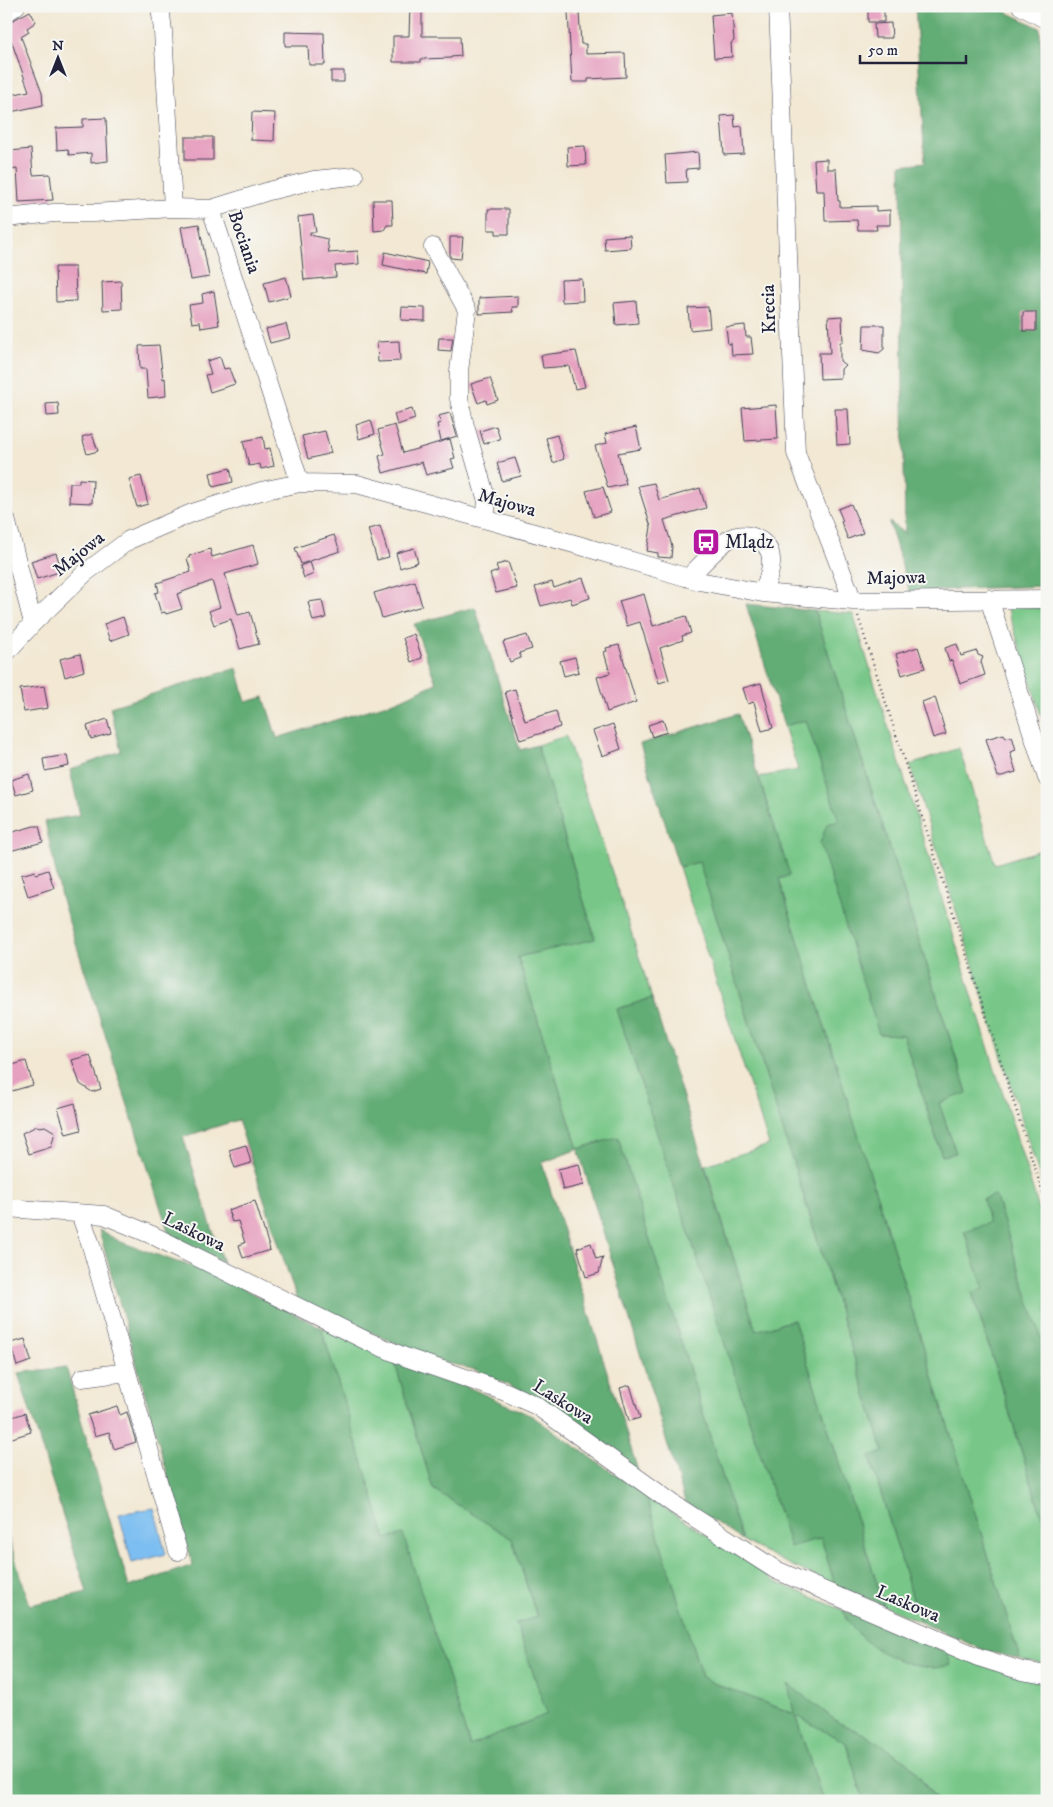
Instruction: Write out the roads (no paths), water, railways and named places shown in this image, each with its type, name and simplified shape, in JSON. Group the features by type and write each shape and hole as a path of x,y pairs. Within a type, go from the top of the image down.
{"street":[{"path":"6,13 16,6"},
{"path":"160,6 173,208"},
{"name":"Krecia","path":"778,6 796,453 853,600"},
{"path":"1021,6 1047,20"},
{"path":"211,209 269,191 314,180 354,176"},
{"name":"Bociania","path":"6,218 54,213 93,213 173,208 211,209 300,482"},
{"path":"433,247 467,313 459,371 459,399 467,434 487,501 485,519"},
{"name":"Majowa","path":"6,653 33,623 85,573 129,540 192,513 261,491 300,482 357,484 688,578 762,593 853,600 1047,599"},
{"path":"6,519 33,623"},
{"path":"688,578 731,538 744,535 752,536 760,540 770,554 770,570 762,593"},
{"path":"990,599 1047,778"},
{"name":"Laskowa","path":"6,1208 104,1215 152,1234 367,1341 405,1357 506,1392 537,1406 675,1505 776,1570 978,1657 1047,1675"},
{"path":"80,1214 178,1551"},
{"path":"82,1378 127,1372"}],"water":[{"path":"154,1508 166,1554 132,1563 119,1514"}],"place":[{"name":"Mlądz","path":"706,542"}]}
